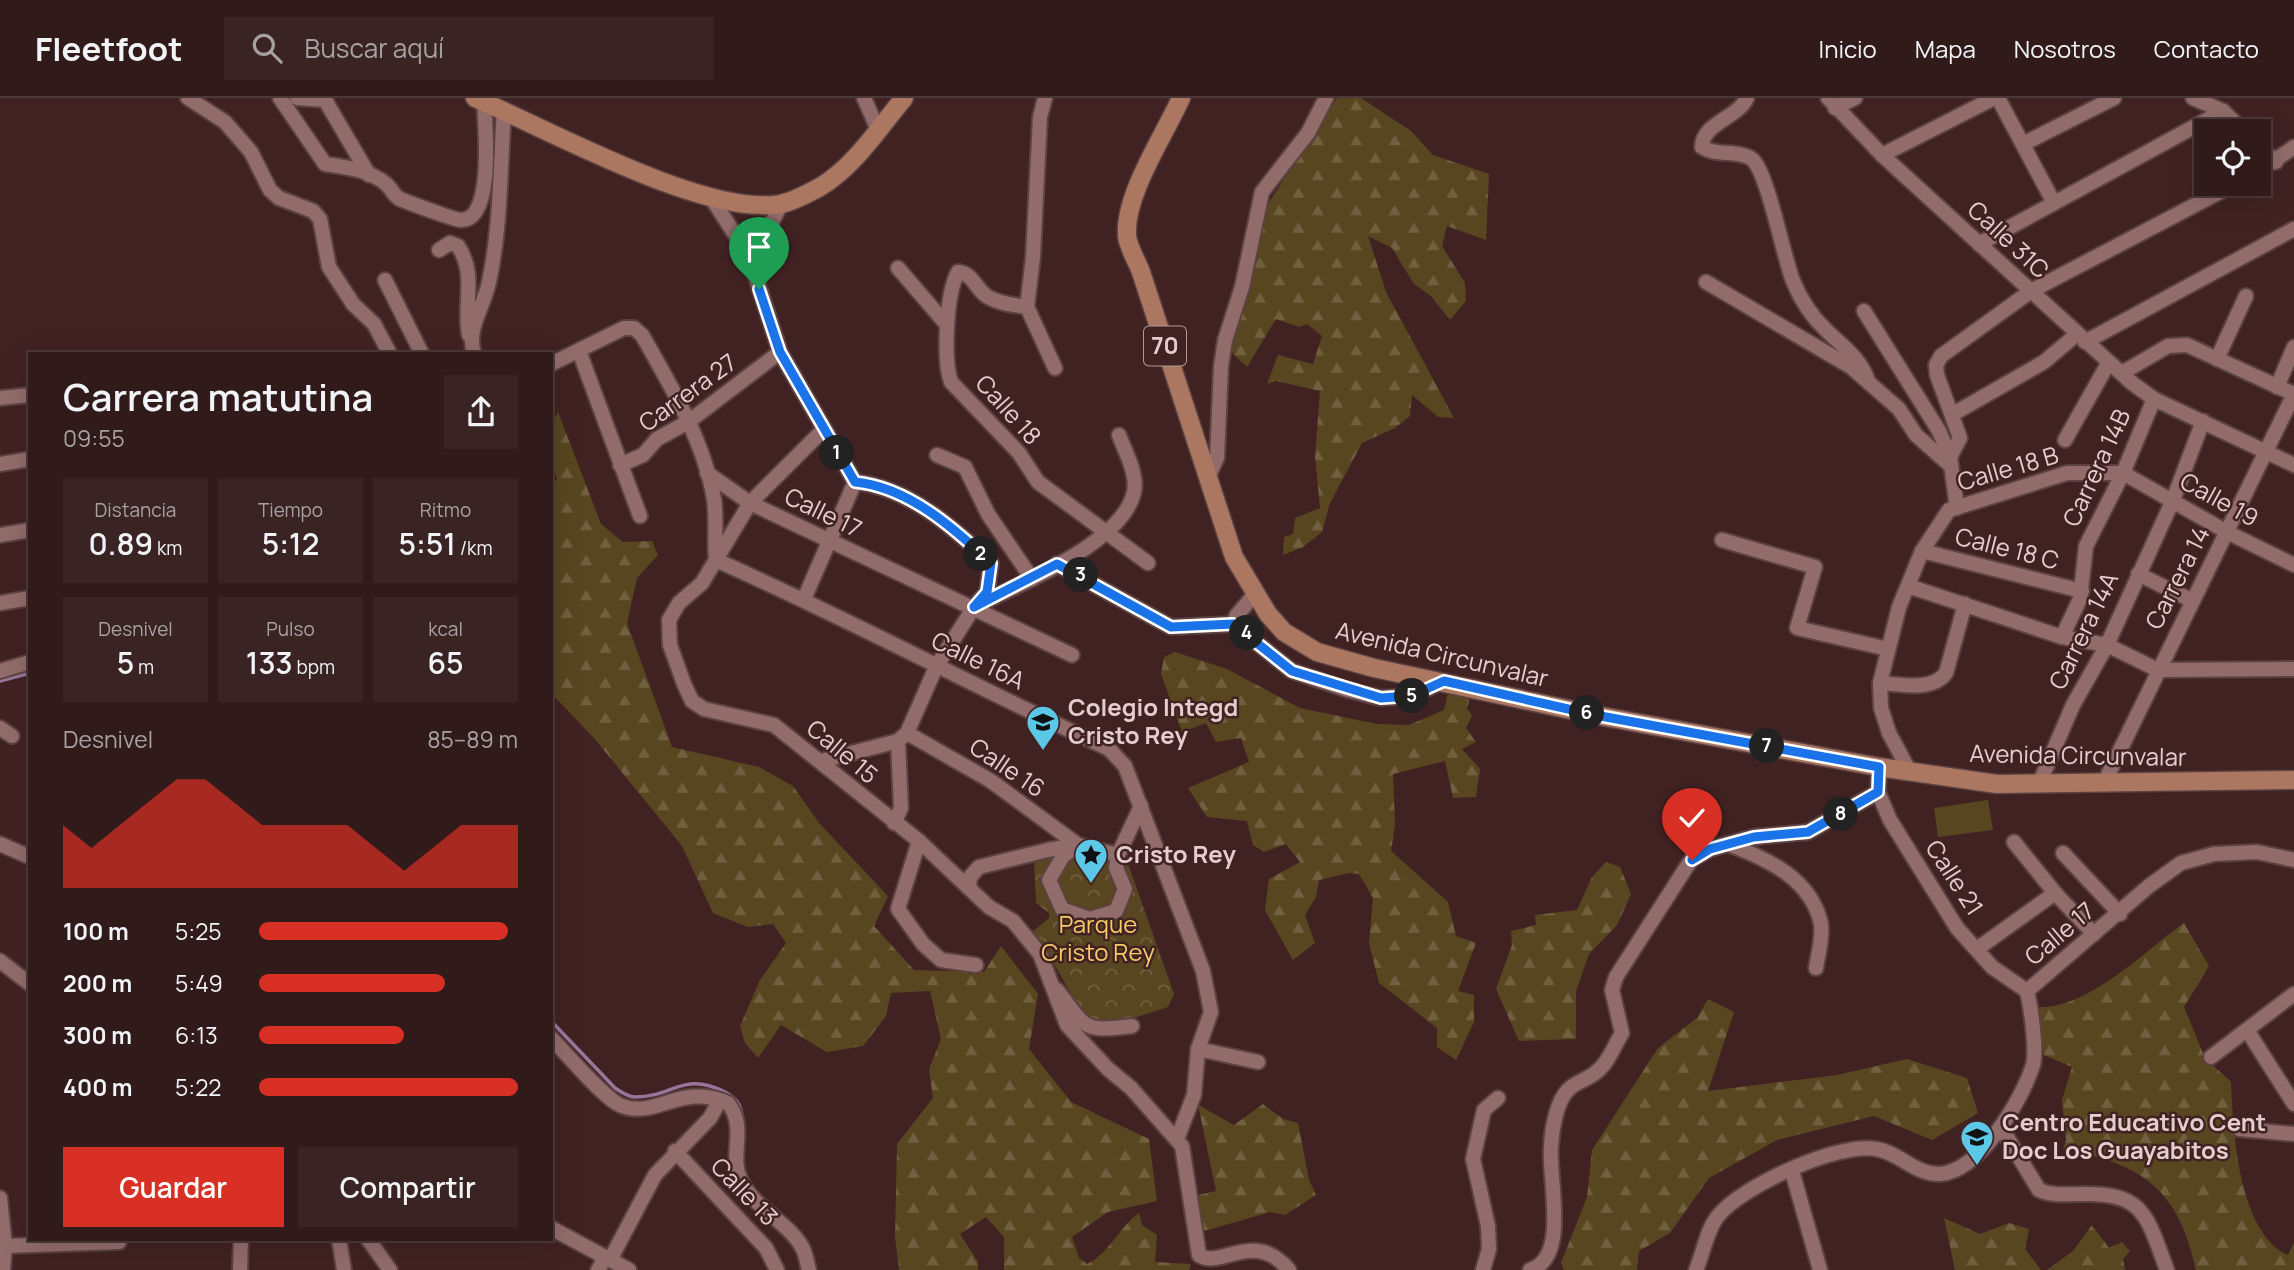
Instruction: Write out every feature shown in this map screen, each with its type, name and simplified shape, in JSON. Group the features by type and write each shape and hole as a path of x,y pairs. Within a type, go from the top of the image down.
{"main road":[{"path":"480,100 669,184 712,199 781,204 820,187 843,170 904,98"},
{"name":"Avenida Circunvalar","path":"1181,98 1136,190 1128,214 1127,239 1141,272 1234,557 1254,595 1284,632 1317,652 1374,668 1595,715 1879,767 1997,785 2294,780"}],"street":[{"path":"188,98 225,122 251,152 270,190 279,198 313,211 320,219 329,267 353,304 374,324 389,352"},
{"path":"280,98 325,164 369,175 385,183 398,198 461,220 472,216 481,202 486,176 480,100"},
{"path":"297,98 325,100 369,175"},
{"path":"864,98 878,130"},
{"path":"1045,98 1040,117 1033,257 1027,307 1055,368"},
{"path":"1208,479 1217,458 1221,366 1262,192 1308,133 1326,98"},
{"path":"1747,98 1736,112 1710,129 1702,139 1702,146 1726,154 1744,155 1760,171 1784,257 1801,298 1825,330 1856,356 1869,383"},
{"path":"1831,103 1855,98"},
{"path":"1882,155 1996,98 2054,203"},
{"path":"2023,145 2114,98"},
{"path":"2193,98 2223,111 2231,119"},
{"name":"Calle 31C","path":"1831,103 1882,155 2081,338 2154,399 2294,465"},
{"path":"470,336 487,293 495,255 504,111"},
{"path":"1979,244 2223,111"},
{"path":"2271,165 2294,148"},
{"path":"2271,157 2276,162"},
{"path":"1950,461 1961,438 1937,375 1936,365 1941,356 2031,291 2212,196"},
{"path":"712,199 748,256 780,352 855,482"},
{"path":"748,256 767,232 781,204"},
{"path":"1954,414 2081,338 2294,229"},
{"path":"439,250 450,243 458,246 466,258 470,289 465,314 474,352"},
{"path":"898,268 947,325"},
{"name":"Calle 18","path":"1027,307 1001,303 985,295 968,275 958,272 947,325 946,368 951,382 1019,453 1038,482 1148,563"},
{"path":"385,280 421,352"},
{"path":"1706,282 1811,346 1833,356 1869,383 1899,410 1916,435 1950,461"},
{"path":"2217,359 2246,296"},
{"path":"1864,311 1939,430 1950,461 1953,509 1922,551 1908,586 1880,682 1881,708 1889,733 1910,772"},
{"path":"553,363 624,328 635,328 666,378 688,422 707,473 714,500 716,560"},
{"path":"2122,373 2168,346 2186,345 2294,394"},
{"path":"2277,387 2294,347"},
{"path":"579,351 640,516"},
{"name":"Carrera 27","path":"620,465 643,455 657,439 688,422 780,352"},
{"path":"2065,440 2109,362"},
{"name":"Carrera 14","path":"2104,783 2294,394"},
{"path":"0,398 28,395"},
{"name":"Carrera 14B","path":"2062,637 2082,591 2086,546 2123,473 2154,399"},
{"name":"Carrera 14A","path":"2039,784 2073,705 2107,645 2137,574 2173,500 2203,421"},
{"path":"716,560 750,503 823,430"},
{"path":"974,607 1032,579 1107,533 1128,508 1134,491 1134,478 1119,435"},
{"path":"937,455 965,467 988,514 1032,579"},
{"path":"0,464 28,459"},
{"name":"Calle 17","path":"707,473 750,503 1072,655"},
{"name":"Calle 18 B","path":"1953,509 2067,473 2123,473"},
{"name":"Calle 19","path":"2123,473 2227,532 2294,565"},
{"path":"804,599 831,543 855,482"},
{"path":"855,482 875,484 948,523 991,563 987,592 974,607 936,667 903,737 901,808 894,823"},
{"path":"0,535 28,530"},
{"path":"1723,540 1815,567 1797,628 1888,649"},
{"name":"Calle 18 C","path":"1922,551 2082,591"},
{"name":"Calle 16A","path":"716,560 804,599 936,667 1110,749 1125,766 1203,971 1211,1012 1198,1049 1194,1095 1177,1139"},
{"name":"Calle 15","path":"716,560 702,583 679,603 669,620 670,645 692,701 704,709 774,725 821,761 919,841 989,907 1013,921 1040,954 1054,986"},
{"path":"1057,564 1171,627 1233,624 1292,671 1348,690 1381,698 1411,696 1444,681"},
{"path":"2137,574 2193,601"},
{"path":"1908,586 2062,637 2107,645 2158,670 2294,669"},
{"path":"1233,624 1254,595"},
{"path":"0,603 28,598"},
{"path":"1880,682 1928,685 1940,681 1946,673 1965,604"},
{"path":"0,671 28,664"},
{"path":"821,761 903,737"},
{"name":"Calle 16","path":"903,737 991,780 1078,845"},
{"name":"Calle 21","path":"1879,767 1878,792 1890,820 1957,928 1992,967 2027,991"},
{"path":"1536,1268 1549,1257 1552,1238 1555,1188 1551,1146 1557,1111 1567,1090 1595,1074 1604,1064 1622,1033 1612,990 1616,977 1692,860 1728,844 1776,833 1808,832 1878,792"},
{"path":"1078,845 1063,856 1049,880 1062,909 1090,919 1116,911 1125,890 1116,868 1118,855 1141,806"},
{"path":"919,841 898,909 923,944 941,960 975,965"},
{"path":"2014,842 2054,893 2094,934"},
{"path":"0,844 28,856"},
{"path":"1728,844 1768,859 1797,881 1812,900 1821,931 1816,968"},
{"path":"969,888 970,877 979,867 1078,845 1118,855"},
{"name":"Calle 17","path":"1696,1270 1715,1219 1731,1201 1824,1157 1863,1147 1880,1149 1922,1171 1938,1174 1956,1171 2002,1129 2034,1063 2027,991 2120,914 2149,886 2181,863 2214,854 2257,852 2294,860"},
{"path":"2063,853 2120,914"},
{"path":"1977,949 2054,893"},
{"path":"0,961 28,983"},
{"path":"1054,986 1085,1026 1094,1031 1132,1026"},
{"path":"1054,986 1067,1025 1182,1146 1199,1255 1205,1260 1216,1261 1232,1252 1265,1252 1289,1270"},
{"path":"2211,1057 2294,994"},
{"path":"2247,1030 2294,1104"},
{"path":"553,1040 619,1106 635,1109 695,1094 728,1103 738,1121 735,1161 740,1180 748,1194 803,1248 809,1270"},
{"path":"1198,1049 1258,1062"},
{"path":"1483,1270 1489,1248 1488,1226 1473,1159 1484,1110 1498,1098"},
{"path":"604,1263 655,1175 710,1118 720,1100"},
{"path":"2002,1129 2039,1189 2048,1194 2112,1195 2123,1197 2136,1205 2145,1216 2167,1270"},
{"path":"2239,1129 2294,1135"},
{"name":"Calle 13","path":"675,1152 766,1248 777,1269"},
{"path":"1792,1171 1820,1270"},
{"path":"0,1198 5,1246 3,1270"},
{"path":"553,1229 604,1263 629,1270"},
{"path":"240,1270 242,1241"},
{"path":"339,1241 344,1270"},
{"path":"369,1241 390,1270"},
{"path":"5,1246 119,1242"}],"green space":[{"path":"1337,98 1361,98 1411,131 1433,155 1489,174 1486,240 1447,226 1442,246 1465,283 1466,301 1450,320 1431,296 1414,284 1392,248 1368,236 1386,292 1454,418 1438,417 1412,395 1410,416 1395,428 1362,443 1330,503 1322,532 1303,547 1283,555 1284,537 1293,534 1295,518 1320,508 1315,457 1320,391 1276,381 1267,384 1278,355 1313,364 1322,336 1307,324 1299,327 1276,319 1247,367 1230,351 1266,207"},
{"path":"558,412 601,524 623,542 652,541 658,555 637,578 627,623 672,747 759,767 793,786 819,823 888,896 874,926 914,970 984,972 1001,946 1038,994 1029,1049 1071,1102 1149,1139 1157,1201 1108,1212 1072,1237 1079,1258 1087,1264 1102,1254 1139,1213 1142,1225 1157,1235 1155,1262 1191,1264 1189,1270 1004,1270 1004,1237 986,1217 960,1234 978,1262 978,1270 899,1270 895,1237 897,1144 933,1098 929,1069 941,1039 930,991 891,993 886,1016 863,1046 827,1052 781,1025 758,1058 745,1043 740,1026 760,980 786,943 773,924 748,927 713,913 682,846 594,738 553,695 553,485 557,479 553,462 555,420"},
{"path":"1175,652 1227,669 1300,708 1377,724 1409,725 1444,710 1448,693 1470,697 1467,708 1472,716 1466,728 1476,742 1462,749 1480,769 1476,797 1453,798 1445,761 1393,774 1395,825 1391,851 1448,902 1456,936 1476,943 1458,991 1474,995 1474,1022 1456,1060 1437,1047 1437,1028 1379,983 1369,943 1373,898 1359,874 1349,873 1319,880 1316,897 1305,915 1315,943 1293,960 1265,910 1269,879 1300,862 1286,844 1264,852 1253,845 1247,821 1207,817 1188,788 1249,762 1241,738 1216,742 1206,723 1182,732 1161,674 1164,657"},
{"path":"1988,800 1993,830 1938,837 1934,808"},
{"name":"Parque Cristo Rey","path":"1090,853 1126,858 1174,994 1168,1007 1118,1023 1097,1022 1082,1013 1047,952 1031,933 1049,918 1049,913 1036,903 1034,859 1053,854"},
{"path":"1606,862 1620,867 1631,894 1617,925 1589,954 1576,991 1576,1039 1519,1041 1496,989 1512,945 1511,931 1536,925 1535,915 1577,910 1592,877"},
{"path":"2184,923 2209,966 2184,1007 2205,1058 2231,1082 2237,1152 2249,1203 2258,1225 2271,1243 2288,1255 2294,1243 2294,1270 2196,1270 2179,1219 2167,1200 2152,1184 2115,1163 2063,1149 2066,1140 2062,1100 2072,1067 2044,1055 2038,1007 2057,1005 2096,989"},
{"path":"1708,999 1734,1012 1708,1091 1837,1075 1907,1059 1967,1078 1978,1113 1932,1140 1874,1116 1777,1140 1709,1178 1670,1233 1639,1251 1637,1270 1564,1270 1561,1263 1587,1197 1592,1150 1658,1048 1697,1018"},
{"path":"1263,1104 1283,1119 1298,1123 1309,1180 1316,1195 1285,1215 1270,1212 1201,1232 1194,1196 1216,1191 1198,1105 1234,1125"},
{"path":"1944,1218 1980,1234 2009,1223 2029,1229 2025,1249 2041,1270 1955,1270"},
{"path":"2092,1225 2109,1248 2122,1242 2130,1251 2123,1259 2125,1270 2047,1270 2073,1251"}],"waterway":[{"path":"0,681 28,674"},
{"path":"553,1023 615,1088 625,1094 635,1097 648,1096 688,1084 710,1086 737,1101 743,1123"}],"place":[{"name":"Colegio Integd Cristo Rey","path":"1043,752"},
{"name":"Cristo Rey","path":"1091,885"},
{"name":"Centro Educativo Cent Doc Los Guayabitos","path":"1977,1167"}],"route":[{"path":"759,289 780,352 855,482 875,484 948,523 991,563 991,579 987,592 974,607 1057,564 1091,580 1171,627 1233,624 1249,634 1292,671 1348,690 1381,698 1411,696 1444,681 1595,715 1879,767 1878,792 1808,832 1754,837 1710,849 1692,860"}]}
